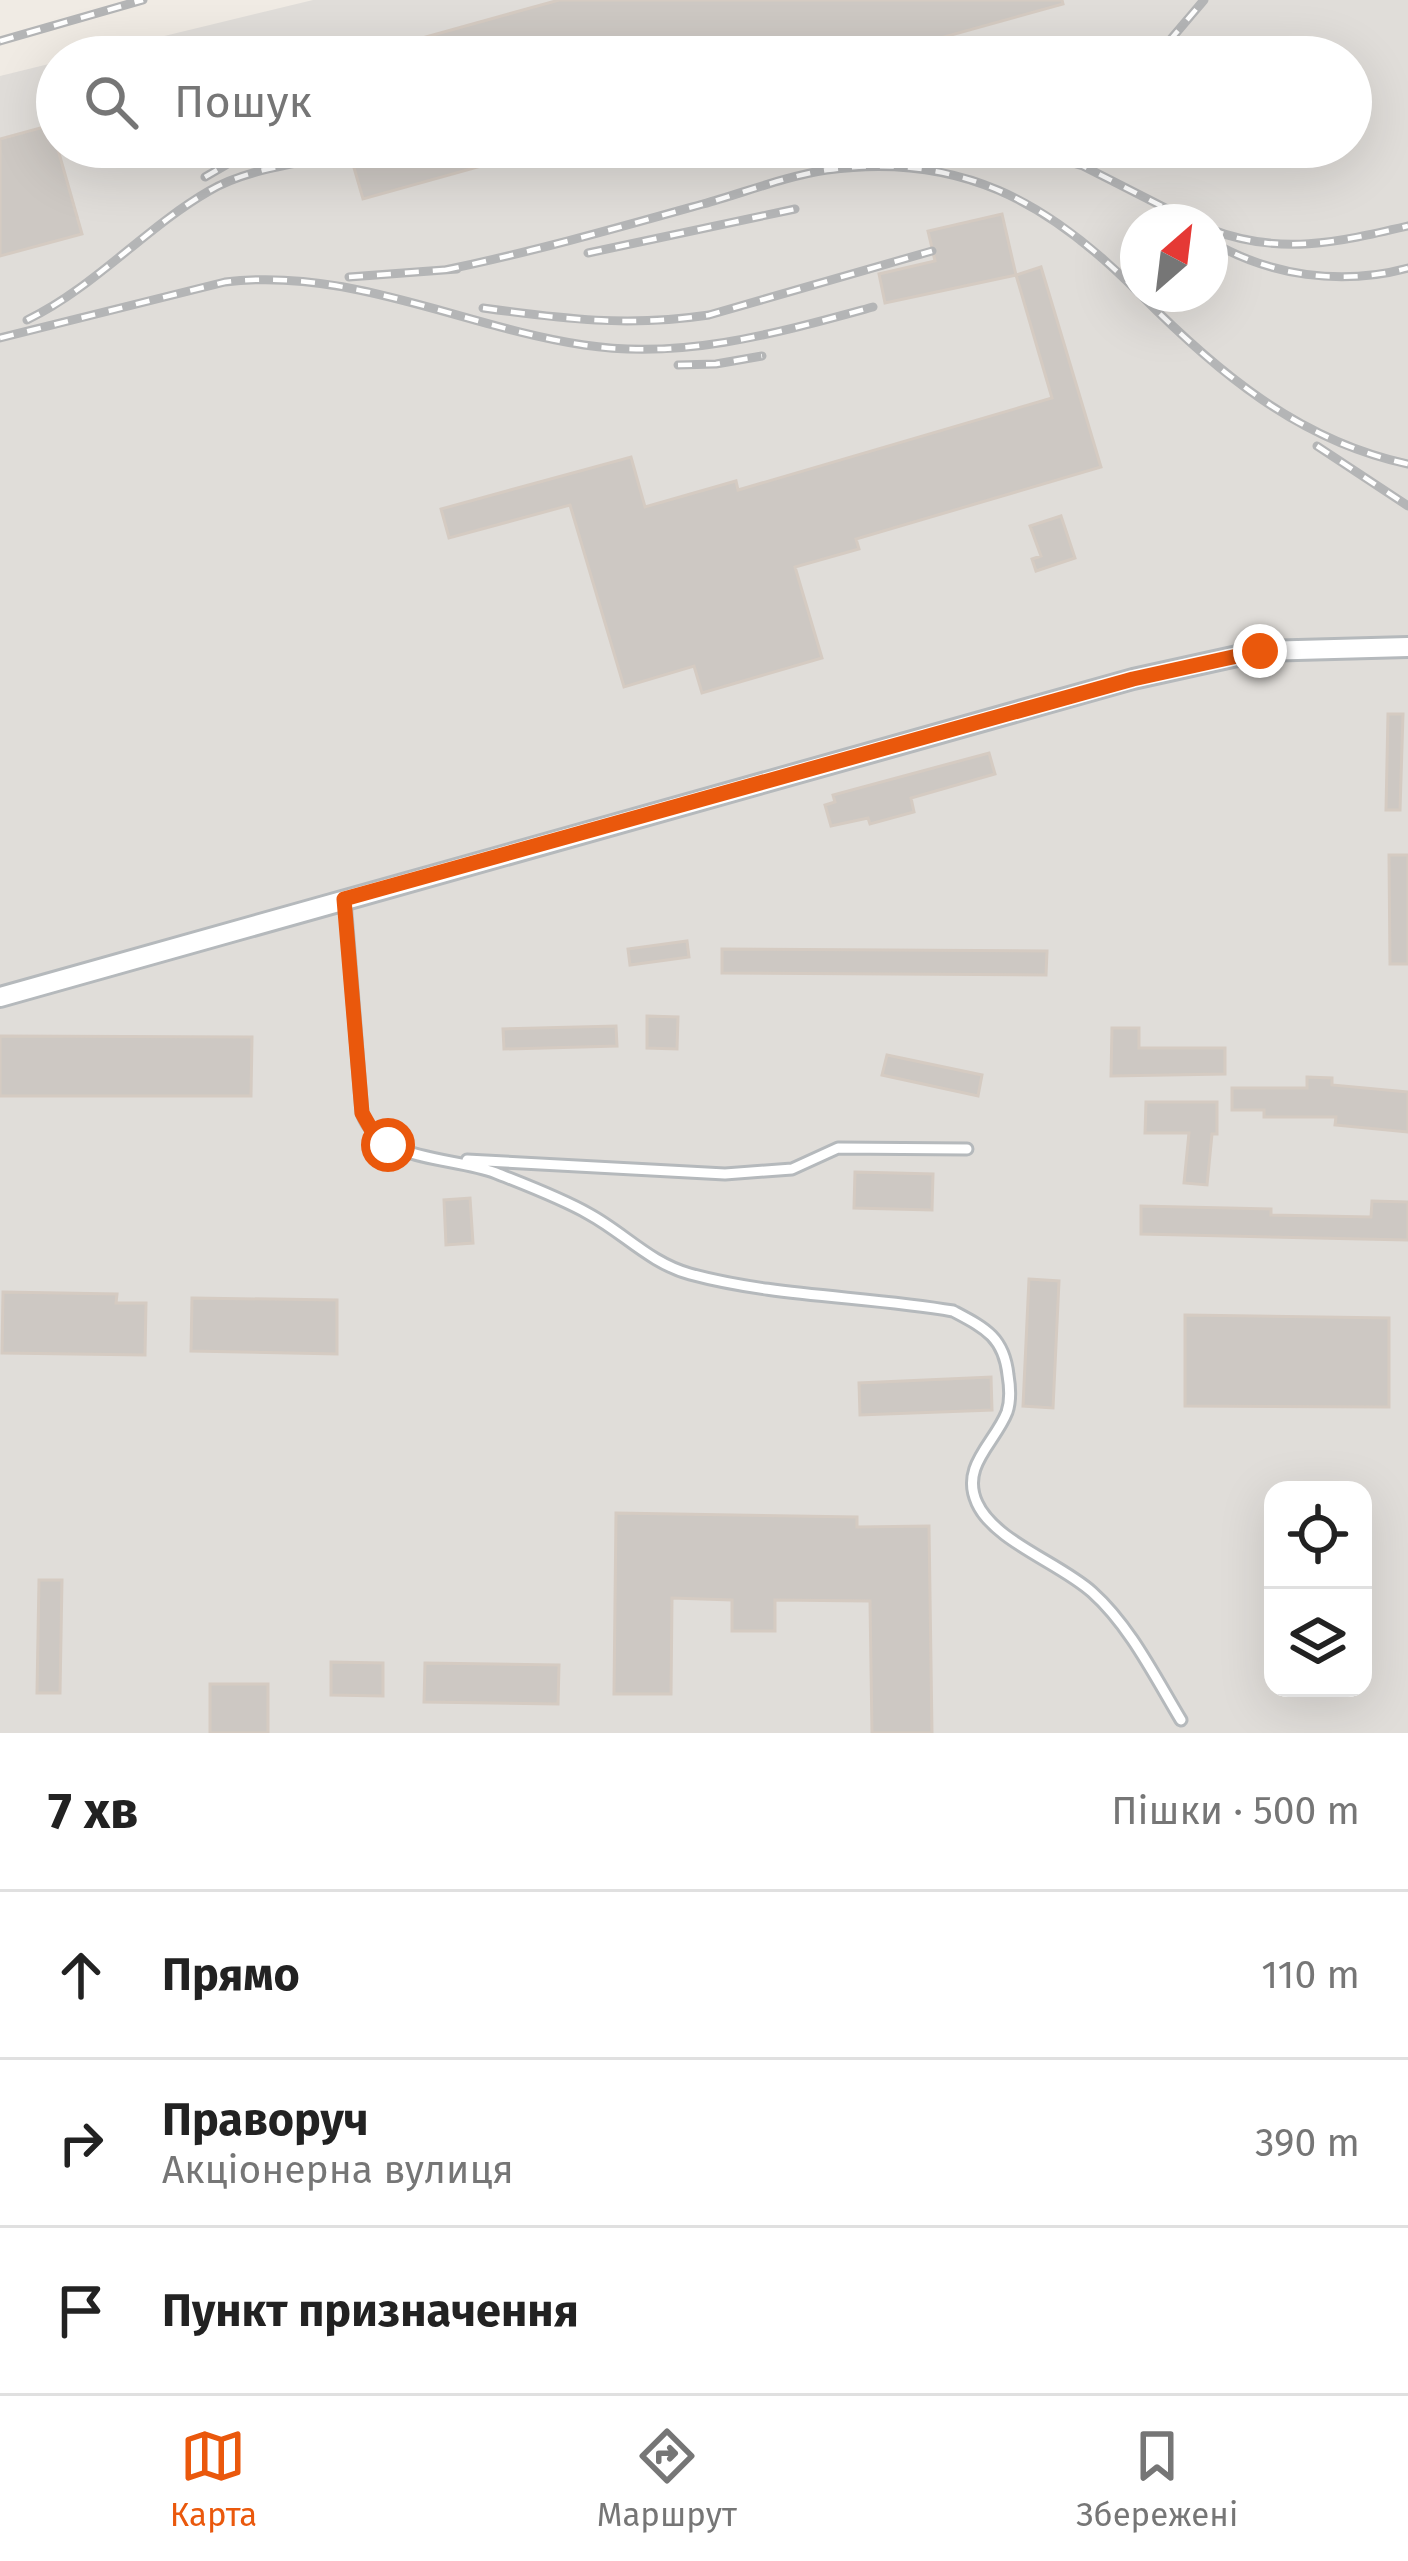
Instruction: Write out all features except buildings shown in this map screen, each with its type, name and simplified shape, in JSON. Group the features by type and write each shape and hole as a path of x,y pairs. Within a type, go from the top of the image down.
{"street":[{"path":"0,998 1133,679 1260,651 1408,647"}],"lane":[{"path":"344,899 362,1113 375,1136 402,1152 725,1174 792,1169 838,1148 967,1149"},
{"path":"452,1159 587,1213 643,1253 681,1271 952,1311 989,1330 1005,1354 1010,1395 1006,1413 975,1466 971,1484 979,1508 1005,1535 1094,1594 1132,1640 1181,1720"}],"shaded area":[{"path":"313,0 1408,0 1408,1733 0,1733 0,76 36,67 36,168 1372,168 1372,36 165,36"}],"railway":[{"path":"0,41 143,0"},
{"path":"1173,36 1204,0"},
{"path":"205,177 220,168"},
{"path":"27,320 75,291 209,191 276,168"},
{"path":"445,270 607,231 796,176 851,168"},
{"path":"904,168 960,177 998,190 1070,232 1120,275"},
{"path":"1087,168 1158,204"},
{"path":"588,253 795,209"},
{"path":"1228,235 1309,244 1408,226"},
{"path":"1228,250 1281,270 1332,277 1408,268"},
{"path":"483,308 596,320 709,315 932,251"},
{"path":"349,277 457,269"},
{"path":"0,338 225,282 272,280 362,291 539,337 621,349 730,341 873,307"},
{"path":"1159,312 1229,376 1295,420 1331,439 1408,464"},
{"path":"678,365 762,356"},
{"path":"1317,446 1408,506"}],"route":[{"path":"388,1145 375,1136 362,1113 344,899 1133,679 1260,651"}]}
